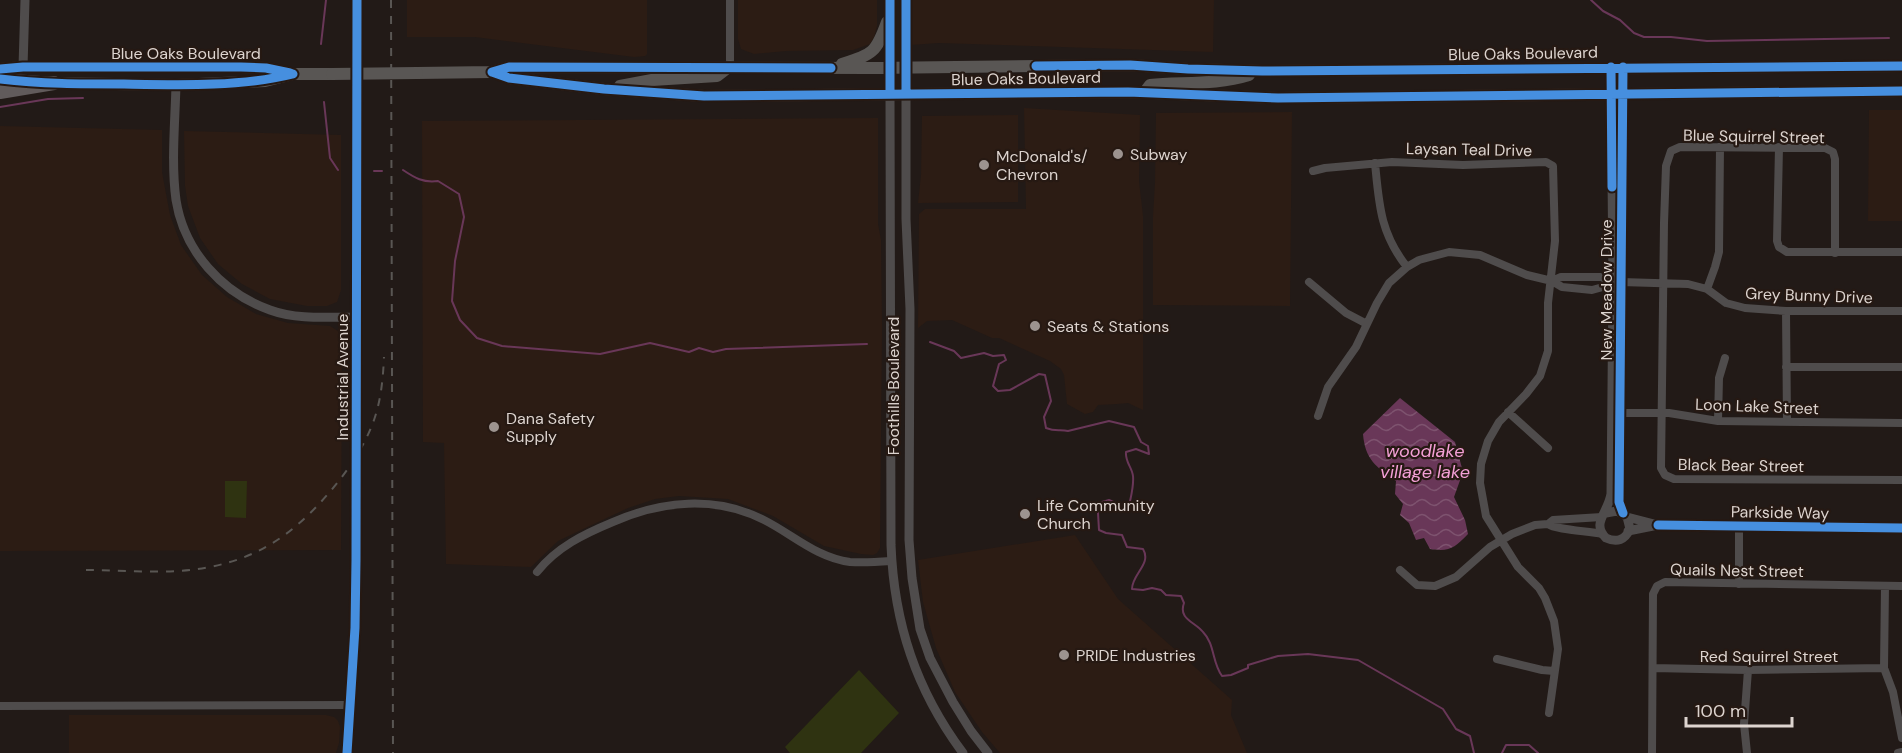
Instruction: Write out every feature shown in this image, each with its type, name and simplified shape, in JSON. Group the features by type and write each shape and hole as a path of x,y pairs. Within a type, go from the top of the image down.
{"highway":[{"path":"0,92 54,83"}],"main road":[{"name":"Foothills Boulevard","path":"906,0 906,94"},
{"path":"831,68 875,50 880,42 890,6"},
{"name":"Foothills Boulevard","path":"890,6 890,94"},
{"name":"Blue Oaks Boulevard","path":"0,69 24,67 249,67 293,74 332,74 492,72 509,67 831,68 1130,65 1262,71 1902,66"},
{"path":"604,89 652,80 717,76 730,66"},
{"path":"0,78 20,73 24,67"},
{"path":"1144,93 1150,85 1228,81 1262,71"},
{"name":"Blue Oaks Boulevard","path":"492,72 509,78 604,89 704,96 1144,93 1278,98 1902,91"},
{"name":"Blue Oaks Boulevard","path":"0,78 54,83 176,85 265,81 293,74"},
{"name":"Industrial Avenue","path":"347,753 355,628 357,316"}],"street":[{"path":"24,67 25,0"},
{"name":"Industrial Avenue","path":"357,0 357,316"},
{"path":"730,0 730,66"},
{"name":"New Meadow Drive","path":"1617,67 1616,413 1619,502 1625,515"},
{"path":"176,85 175,184 177,202 189,242 203,262 229,289 271,311 303,316 357,316"},
{"name":"Foothills Boulevard","path":"890,94 891,561 896,604 902,630 919,680 963,753"},
{"name":"Foothills Boulevard","path":"906,94 911,560 920,629 930,657 953,702 988,753"},
{"name":"Blue Squirrel Street","path":"1664,283 1666,166 1671,151 1680,147 1825,148 1833,152 1835,159 1835,253"},
{"path":"1707,290 1719,252 1720,147"},
{"path":"1779,147 1777,241 1779,247 1787,252 1902,252"},
{"name":"Laysan Teal Drive","path":"1375,163 1482,165 1546,162 1553,166 1555,241 1552,281"},
{"path":"1313,171 1375,163 1380,215 1390,241 1407,267"},
{"path":"1318,416 1328,387 1356,347 1383,292 1407,267 1432,255 1467,252 1480,255 1527,275 1552,281 1562,287 1600,289 1617,283"},
{"path":"1552,281 1562,277 1600,277 1617,283"},
{"path":"1578,289 1579,277"},
{"path":"1549,713 1558,649 1550,609 1539,588 1518,567 1486,516 1482,506 1480,473 1488,441 1508,412 1534,384 1544,364 1549,341 1548,303 1552,281"},
{"path":"1309,282 1346,314 1367,324"},
{"name":"Grey Bunny Drive","path":"1617,283 1688,284 1707,290 1726,303 1745,308 1786,311 1902,312"},
{"name":"Black Bear Street","path":"1664,283 1661,468 1665,475 1674,479 1902,480"},
{"path":"1786,311 1787,422"},
{"path":"1718,421 1719,378 1725,358"},
{"path":"1786,367 1902,367"},
{"path":"1508,412 1548,448"},
{"name":"New Meadow Drive","path":"1604,515 1611,494 1616,413"},
{"name":"Loon Lake Street","path":"1616,413 1661,413 1718,421 1902,423"},
{"path":"537,572 545,562 572,541 628,515 658,506 679,503 720,505 750,514 813,549 851,562 911,560"},
{"path":"1400,570 1417,585 1435,586 1456,577 1500,541 1523,528 1548,524 1554,528 1568,524 1604,515 1617,511 1625,515 1630,523 1623,538 1617,541 1568,524"},
{"path":"1602,534 1599,523 1604,515"},
{"name":"Parkside Way","path":"1625,515 1658,525"},
{"name":"Parkside Way","path":"1628,531 1658,525 1902,528"},
{"path":"1739,526 1739,584"},
{"name":"Quails Nest Street","path":"1653,668 1653,594 1657,586 1665,582 1902,586"},
{"path":"1885,586 1884,668 1893,692 1902,738"},
{"path":"1497,658 1554,671"},
{"path":"1652,753 1653,668"},
{"name":"Red Squirrel Street","path":"1653,668 1748,670 1884,668"},
{"path":"1747,753 1744,724 1748,670"},
{"path":"0,706 351,705"},
{"path":"1898,753 1902,752"}],"shaded area":[{"path":"407,0 647,0 647,54 634,57 475,37 407,37"},
{"path":"738,0 877,0 877,26 870,44 853,50 754,54 741,49 738,39"},
{"path":"910,0 1214,0 1213,52 939,43 910,45"},
{"path":"1024,108 1140,115 1139,181 1143,216 1143,410 1128,403 1098,405 1093,412 1085,414 1067,404 1064,375 1061,369 1050,361 952,320 927,321 918,328 919,214 925,209 1026,209"},
{"path":"1869,110 1902,110 1902,221 1868,221"},
{"path":"1292,112 1290,306 1153,305 1156,113"},
{"path":"1018,115 1018,202 918,203 922,116"},
{"path":"878,118 878,224 881,240 882,327 880,548 877,553 861,554 824,546 773,516 728,499 679,496 655,499 628,508 558,541 531,567 446,564 444,443 423,442 422,121"},
{"path":"0,126 162,130 162,172 170,215 181,245 202,275 227,297 256,314 288,323 330,326 338,331 342,341 341,550 0,551"},
{"path":"184,131 341,135 341,290 337,302 327,306 307,306 270,299 242,284 218,264 200,238 188,206 185,186"},
{"path":"1075,535 1118,599 1232,700 1231,715 1247,753 1000,753 982,732 955,692 936,648 923,602 918,560"},
{"path":"69,715 326,715 338,721 339,743 336,753 69,753"}],"green space":[{"path":"225,481 247,481 246,518 225,517"},
{"path":"859,670 899,713 861,753 790,753 785,747"}],"water":[{"name":"woodlake village lake","path":"1400,398 1455,442 1463,472 1454,497 1465,520 1468,534 1455,546 1447,549 1430,549 1424,538 1416,540 1409,523 1400,515 1403,504 1395,494 1396,481 1377,467 1366,450 1363,434"}],"waterway":[{"path":"321,44 326,0"},
{"path":"1591,0 1634,33 1644,37 1707,41 1889,38"},
{"path":"0,107 48,99 83,98"},
{"path":"324,102 330,158 338,170"},
{"path":"403,170 419,179 438,181 459,194 464,217 455,261 452,301 460,320 477,338 502,346 600,354 650,343 689,352 699,348 713,352 726,349 867,344"},
{"path":"374,171 382,171"},
{"path":"930,342 954,351 961,358 984,353 993,356 1004,355 1006,360 999,364 993,386 998,391 1010,390 1039,374 1045,375 1051,401 1044,417 1046,428 1068,431 1109,421 1134,427 1141,442 1148,446 1149,454 1136,449 1126,452 1133,476 1129,506 1125,507 1109,500 1102,502 1098,513 1099,530 1122,535 1127,547 1143,549 1145,559 1132,589 1152,588 1161,590 1166,595 1181,596 1185,617 1207,637 1222,676 1231,675 1248,668 1248,665 1278,656 1308,654 1358,660 1443,709 1456,729 1470,736 1474,753"},
{"path":"1502,753 1506,745 1529,745 1538,753"}],"railway":[{"path":"391,0 393,753"},
{"path":"86,570 164,571 210,567 228,563 261,550 290,531 316,508 360,450 370,430 378,405 384,357"}],"cycle path":[{"path":"347,753 355,628 356,560 357,0"},
{"path":"890,0 890,94"},
{"path":"906,0 906,94"},
{"path":"1036,66 1130,65 1262,71 1902,66"},
{"path":"0,69 23,67 241,67 266,68 290,73"},
{"path":"492,72 509,67 831,68"},
{"path":"1611,67 1612,187"},
{"path":"1623,67 1619,502 1623,513"},
{"path":"492,72 509,78 604,89 704,96 1128,92 1278,98 1902,91"},
{"path":"0,79 62,83 187,85 252,81 293,74"},
{"path":"1658,525 1902,528"}],"place":[{"name":"Subway","path":"1118,154"},
{"name":"McDonald's/ Chevron","path":"984,165"},
{"name":"Seats & Stations","path":"1035,326"},
{"name":"Dana Safety Supply","path":"494,427"},
{"name":"Life Community Church","path":"1025,514"},
{"name":"PRIDE Industries","path":"1064,655"}]}
